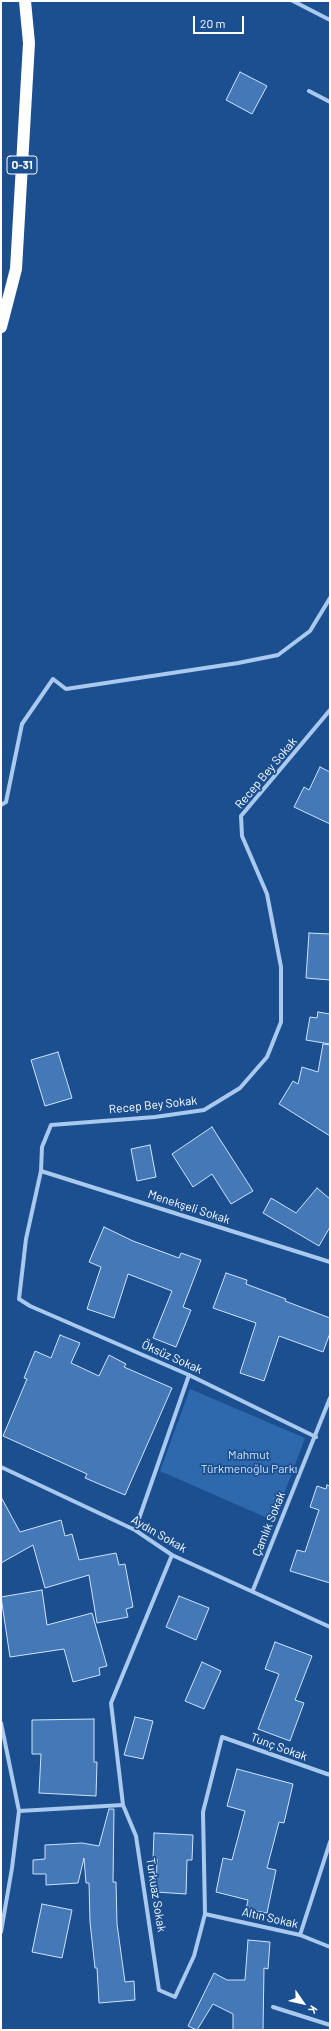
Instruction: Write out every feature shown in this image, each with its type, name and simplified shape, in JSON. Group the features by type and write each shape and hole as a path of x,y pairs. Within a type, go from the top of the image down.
{"highway":[{"name":"O-31","path":"1,327 16,269 29,44 25,1"}],"street":[{"path":"293,1 330,20"},
{"path":"305,7 307,1"},
{"path":"309,91 330,102"},
{"path":"1,805 6,802 22,724 53,679 66,689 238,663 278,655 310,631 330,598"},
{"name":"Recep Bey Sokak","path":"19,1300 26,1239 41,1170 42,1147 51,1124 155,1117 204,1110 240,1088 267,1057 281,1022 281,967 267,894 242,836 242,816 330,710"},
{"name":"Menekşeli Sokak","path":"41,1170 330,1262"},
{"name":"Öksüz Sokak","path":"19,1300 189,1375 316,1437"},
{"path":"134,1530 189,1375"},
{"name":"Çamlık Sokak","path":"253,1590 316,1437 330,1398"},
{"name":"Aydın Sokak","path":"1,1467 134,1530 172,1555 253,1590 330,1627"},
{"path":"19,1811 123,1805 111,1703 172,1555"},
{"path":"1,1723 19,1811 12,1868 1,1932"},
{"name":"Tunç Sokak","path":"205,1914 203,1812 222,1737 330,1775"},
{"name":"Turkuaz Sokak","path":"123,1805 136,1836 159,1990 175,1997 194,1956 205,1914"},
{"path":"300,1935 330,1842"},
{"name":"Altın Sokak","path":"205,1914 300,1935 330,1947"},
{"path":"273,2007 330,2025"}],"green space":[{"name":"Mahmut Türkmenoğlu Parkı","path":"190,1389 305,1438 274,1521 160,1471"}],"building":[{"path":"240,72 267,86 252,114 226,100"},
{"path":"320,767 330,772 330,824 294,807 304,787 309,790"},
{"path":"309,933 330,934 330,980 306,978"},
{"path":"318,1012 330,1014 330,1044 306,1040 310,1017 317,1018"},
{"path":"323,1044 330,1045 330,1136 279,1104 293,1081 298,1084 302,1067 318,1072"},
{"path":"58,1052 72,1098 45,1106 31,1060"},
{"path":"212,1127 253,1191 231,1204 212,1174 193,1187 172,1154"},
{"path":"150,1145 156,1177 137,1181 131,1149"},
{"path":"317,1188 330,1199 330,1227 319,1246 263,1213 271,1198 296,1213"},
{"path":"104,1227 133,1241 179,1258 181,1253 201,1260 183,1307 191,1310 176,1347 153,1338 172,1291 128,1274 114,1318 87,1309 101,1267 89,1262"},
{"path":"226,1273 247,1280 246,1284 286,1299 285,1301 330,1318 330,1333 323,1352 279,1336 264,1381 240,1373 256,1323 213,1308"},
{"path":"60,1335 80,1343 71,1363 99,1376 109,1355 126,1364 124,1367 172,1388 125,1495 85,1478 87,1474 3,1436 27,1379 24,1378 35,1351 51,1358"},
{"path":"327,1485 330,1486 330,1583 290,1571 297,1550 305,1552 319,1510 310,1507 317,1486 326,1489"},
{"path":"1,1497 20,1532 61,1520 65,1536 72,1534 79,1560 116,1553 119,1565 125,1564 133,1607 126,1609 128,1617 97,1623 89,1575 45,1588 33,1545 1,1563"},
{"path":"42,1590 47,1625 92,1613 107,1666 99,1668 100,1675 73,1682 64,1649 10,1657 1,1597"},
{"path":"179,1596 209,1608 196,1640 166,1627"},
{"path":"275,1642 312,1656 295,1700 304,1703 290,1741 258,1729 279,1674 265,1669"},
{"path":"202,1662 221,1671 204,1709 185,1701"},
{"path":"135,1717 153,1721 143,1759 124,1755"},
{"path":"94,1719 94,1762 97,1762 96,1796 39,1793 41,1754 32,1754 32,1720"},
{"path":"237,1769 293,1784 284,1823 279,1822 267,1868 276,1870 267,1913 246,1909 248,1900 216,1892 223,1858 232,1860 245,1811 227,1806"},
{"path":"109,1809 114,1809 113,1882 116,1882 117,1924 125,1982 134,1981 135,2000 99,2003 97,1968 95,1968 90,1922 89,1883 86,1883 84,1858 78,1883 46,1885 46,1874 33,1874 33,1860 45,1859 45,1845 82,1843 99,1846"},
{"path":"154,1833 193,1835 192,1860 187,1860 186,1894 156,1892 157,1859 153,1859"},
{"path":"42,1904 72,1910 62,1958 32,1952"},
{"path":"248,1940 270,1942 268,1969 264,1968 263,2030 233,2030 233,2014 213,2004 197,2030 188,2026 214,1973 227,1980 245,1980"}]}
